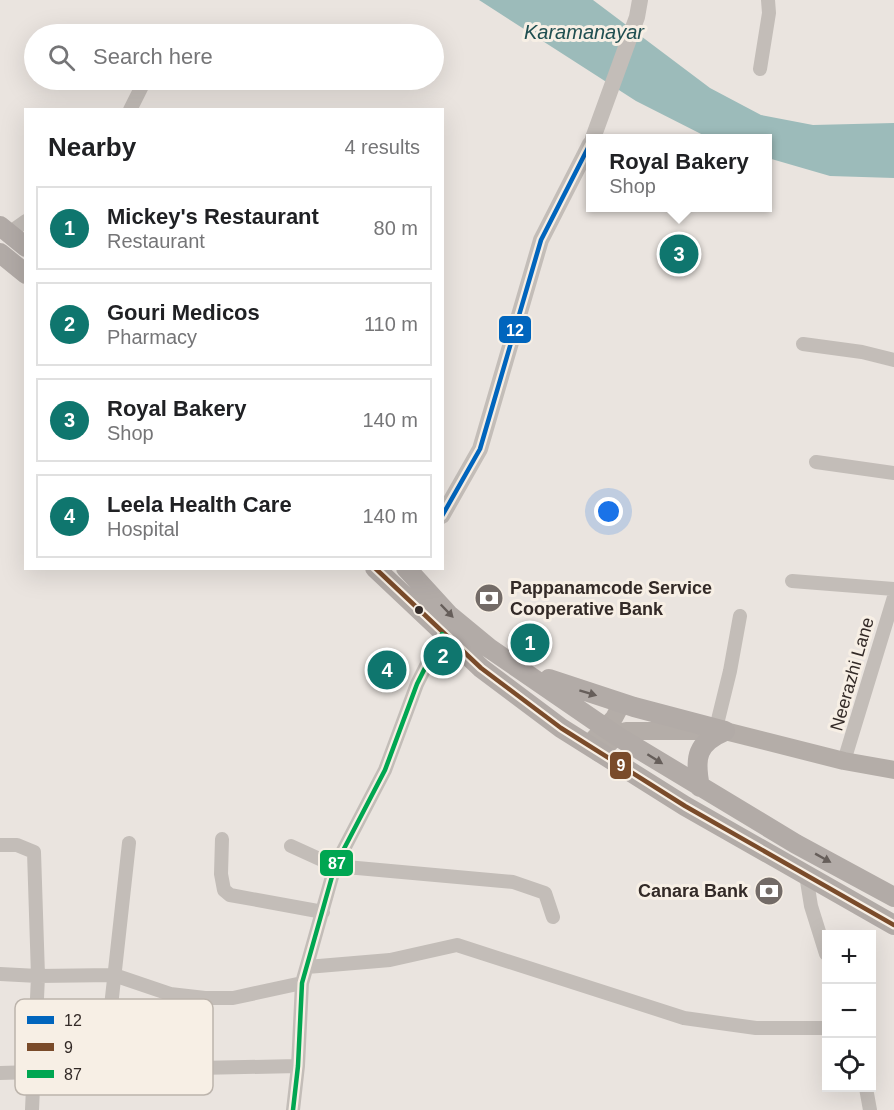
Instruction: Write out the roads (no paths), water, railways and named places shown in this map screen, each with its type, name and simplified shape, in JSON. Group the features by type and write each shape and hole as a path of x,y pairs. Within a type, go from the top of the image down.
{"main road":[{"path":"4,229 24,245"},
{"path":"0,253 24,272"},
{"path":"377,570 442,634 481,668 561,728 685,806 894,925"},
{"path":"408,570 449,615 513,665 612,732 700,787 894,897"},
{"path":"513,665 622,704 720,730 894,770"},
{"path":"594,749 612,732 622,704"},
{"path":"612,732 720,730"},
{"path":"700,787 696,769 699,753 707,739 720,730"}],"street":[{"path":"596,133 637,17 640,0"},
{"path":"760,69 769,13 768,0"},
{"path":"131,108 140,90"},
{"path":"444,512 480,449 541,240 586,154"},
{"path":"4,229 24,222"},
{"path":"803,344 862,352 894,360"},
{"path":"816,462 894,473"},
{"path":"392,585 404,570"},
{"path":"792,581 894,589"},
{"name":"Neerazhi Lane","path":"844,760 855,731 868,675 894,597"},
{"path":"720,730 740,616"},
{"path":"293,1110 298,1066 302,983 336,866 385,770 417,684 442,634"},
{"path":"222,839 221,874 224,891 230,895 323,912"},
{"path":"111,999 129,843"},
{"path":"0,844 17,845 34,852 37,999"},
{"path":"291,846 336,866 513,882 545,893 553,916"},
{"path":"806,875 811,906 822,941"},
{"path":"307,967 390,960 457,945 684,1018 756,1028 822,1028"},
{"path":"0,974 114,975 170,994 206,998 233,998 302,983"},
{"path":"213,1068 298,1066"},
{"path":"0,1073 15,1073"},
{"path":"867,1092 870,1110"},
{"path":"32,1110 33,1095"}],"water":[{"name":"Karamanayar","path":"479,0 593,0 710,88 761,115 813,125 894,123 894,178 830,176 772,159 772,134 701,134 636,101"}],"place":[{"name":"Royal Bakery","path":"679,254"},
{"name":"Pappanamcode Service Cooperative Bank","path":"489,598"},
{"name":"Mickey's Restaurant","path":"530,643"},
{"name":"Gouri Medicos","path":"443,656"},
{"name":"Leela Health Care","path":"387,670"},
{"name":"Canara Bank","path":"769,891"}]}
